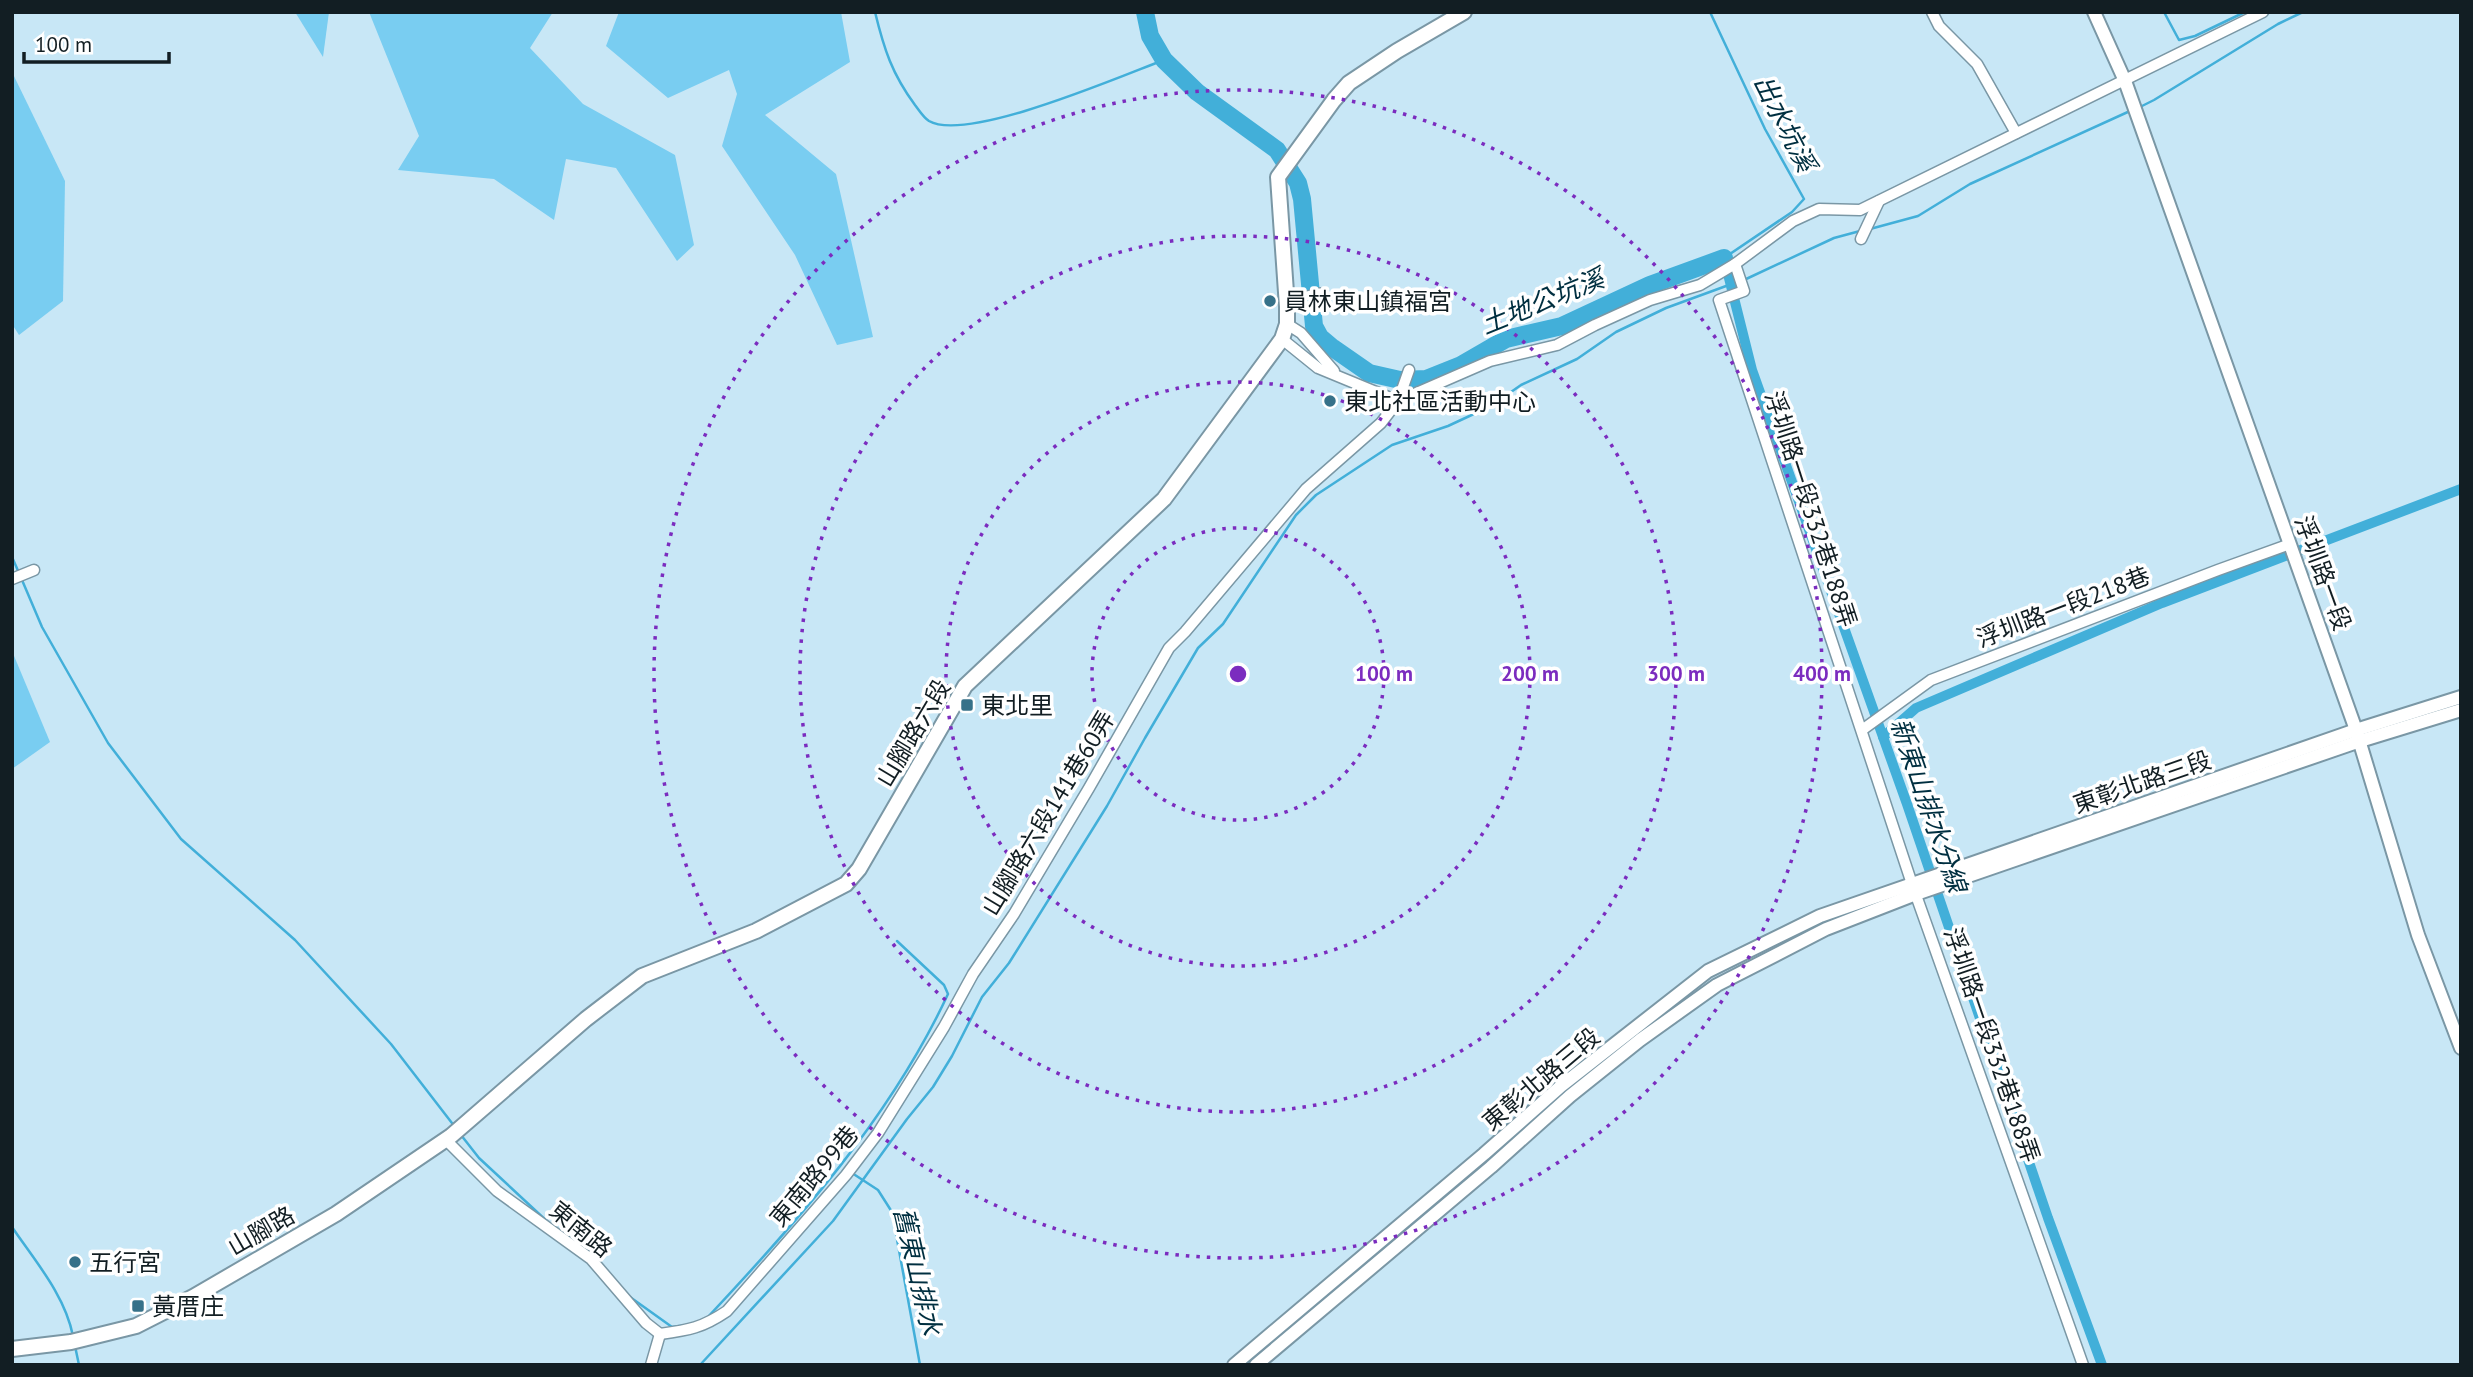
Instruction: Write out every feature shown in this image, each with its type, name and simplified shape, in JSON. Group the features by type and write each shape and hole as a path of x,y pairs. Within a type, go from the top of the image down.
{"main road":[{"name":"山腳路六段","path":"449,1138 586,1019 650,972 756,931 846,884 859,869 965,686 1164,499 1283,339 1287,324 1287,300 1278,177 1295,153 1349,83 1464,12"},
{"name":"山腳路","path":"12,1349 76,1341 136,1326 193,1297 336,1214 449,1138"}],"street":[{"path":"1932,12 1939,26 1977,64 2016,134"},
{"name":"浮圳路一段","path":"2094,12 2125,81 2296,559 2358,736 2418,935 2461,1048"},
{"path":"1283,339 1318,368 1398,401 1490,361 1557,345 1650,300 1700,285 1735,264 1793,221 1819,209 1860,210 2263,12"},
{"path":"1861,239 1879,201"},
{"name":"浮圳路一段332巷188弄","path":"1735,264 1744,291 1719,300 1914,889 2083,1365"},
{"path":"1287,300 1320,292"},
{"path":"1287,324 1301,334 1337,374"},
{"path":"1398,401 1409,370"},
{"name":"山腳路六段141巷60弄","path":"959,998 1055,845 1169,648 1306,489 1381,424 1398,401"},
{"name":"浮圳路一段218巷","path":"1862,730 1931,680 2290,544"},
{"path":"12,579 34,570"},
{"path":"2358,736 2461,697"},
{"path":"2358,736 2461,710"},
{"name":"東彰北路三段","path":"1234,1365 1561,1087 1708,971 1820,916 1914,889 2358,736"},
{"name":"東彰北路三段","path":"1256,1365 1491,1167 1570,1096 1640,1040 1717,985 1826,929 1914,889"},
{"name":"東南路99巷","path":"660,1334 694,1330 707,1325 727,1311 846,1175 877,1133 944,1027 959,998"},
{"name":"東南路","path":"449,1138 497,1191 591,1259 646,1323 660,1334"},
{"path":"651,1365 660,1334"}],"shaded area":[{"path":"295,12 329,12 323,57"},
{"path":"369,12 553,12 530,48 583,104 675,155 694,245 677,261 616,168 566,159 554,220 494,179 398,170 419,136"},
{"path":"619,12 841,12 850,62 765,115 836,174 873,337 837,345 795,255 722,146 737,94 729,70 668,98 606,46"},
{"path":"12,72 65,181 63,301 19,335 12,324"},
{"path":"12,651 50,742 12,769"}],"waterway":[{"path":"875,12 890,61 907,94 929,121 948,125 976,123 1009,116 1164,60"},
{"name":"土地公坑溪","path":"1145,12 1150,36 1164,60 1197,92 1277,150 1298,183 1302,199 1314,326 1320,337 1369,373 1400,380 1426,379 1461,365 1506,339 1562,326 1650,285 1724,258"},
{"name":"出水坑溪","path":"1710,12 1765,129 1804,199 1792,212 1724,258"},
{"path":"2164,12 2179,40 2195,36 2245,12"},
{"path":"2140,107 2278,24 2303,12"},
{"path":"1870,229 1918,216 1970,184 2130,111"},
{"path":"1744,280 1834,238 1860,231"},
{"name":"新東山排水分線","path":"1724,258 1752,370 1907,804 2048,1218 2102,1365"},
{"path":"700,1365 833,1221 933,1087 982,997 1009,963 1107,806 1198,648 1223,624 1296,515 1316,495 1392,445 1448,426 1491,406 1521,385 1577,359 1616,332 1666,308 1737,282"},
{"path":"1883,737 1916,708 2162,603 2461,489"},
{"path":"12,557 19,573"},
{"path":"22,580 42,627 108,743 181,839 295,940 391,1044 455,1127"},
{"path":"706,1319 808,1206 871,1125 925,1039 948,994 944,985 897,941"},
{"path":"461,1135 479,1158 550,1224"},
{"name":"舊東山排水","path":"852,1173 878,1190 892,1212 920,1365"},
{"path":"12,1227 56,1292 73,1336"},
{"path":"630,1297 672,1327 687,1325"},
{"path":"75,1346 79,1365"}],"place":[{"name":"員林東山鎮福宮","path":"1270,301"},
{"name":"東北社區活動中心","path":"1330,401"},
{"name":"東北里","path":"967,705"},
{"name":"五行宮","path":"75,1262"},
{"name":"黃厝庄","path":"138,1306"}]}
